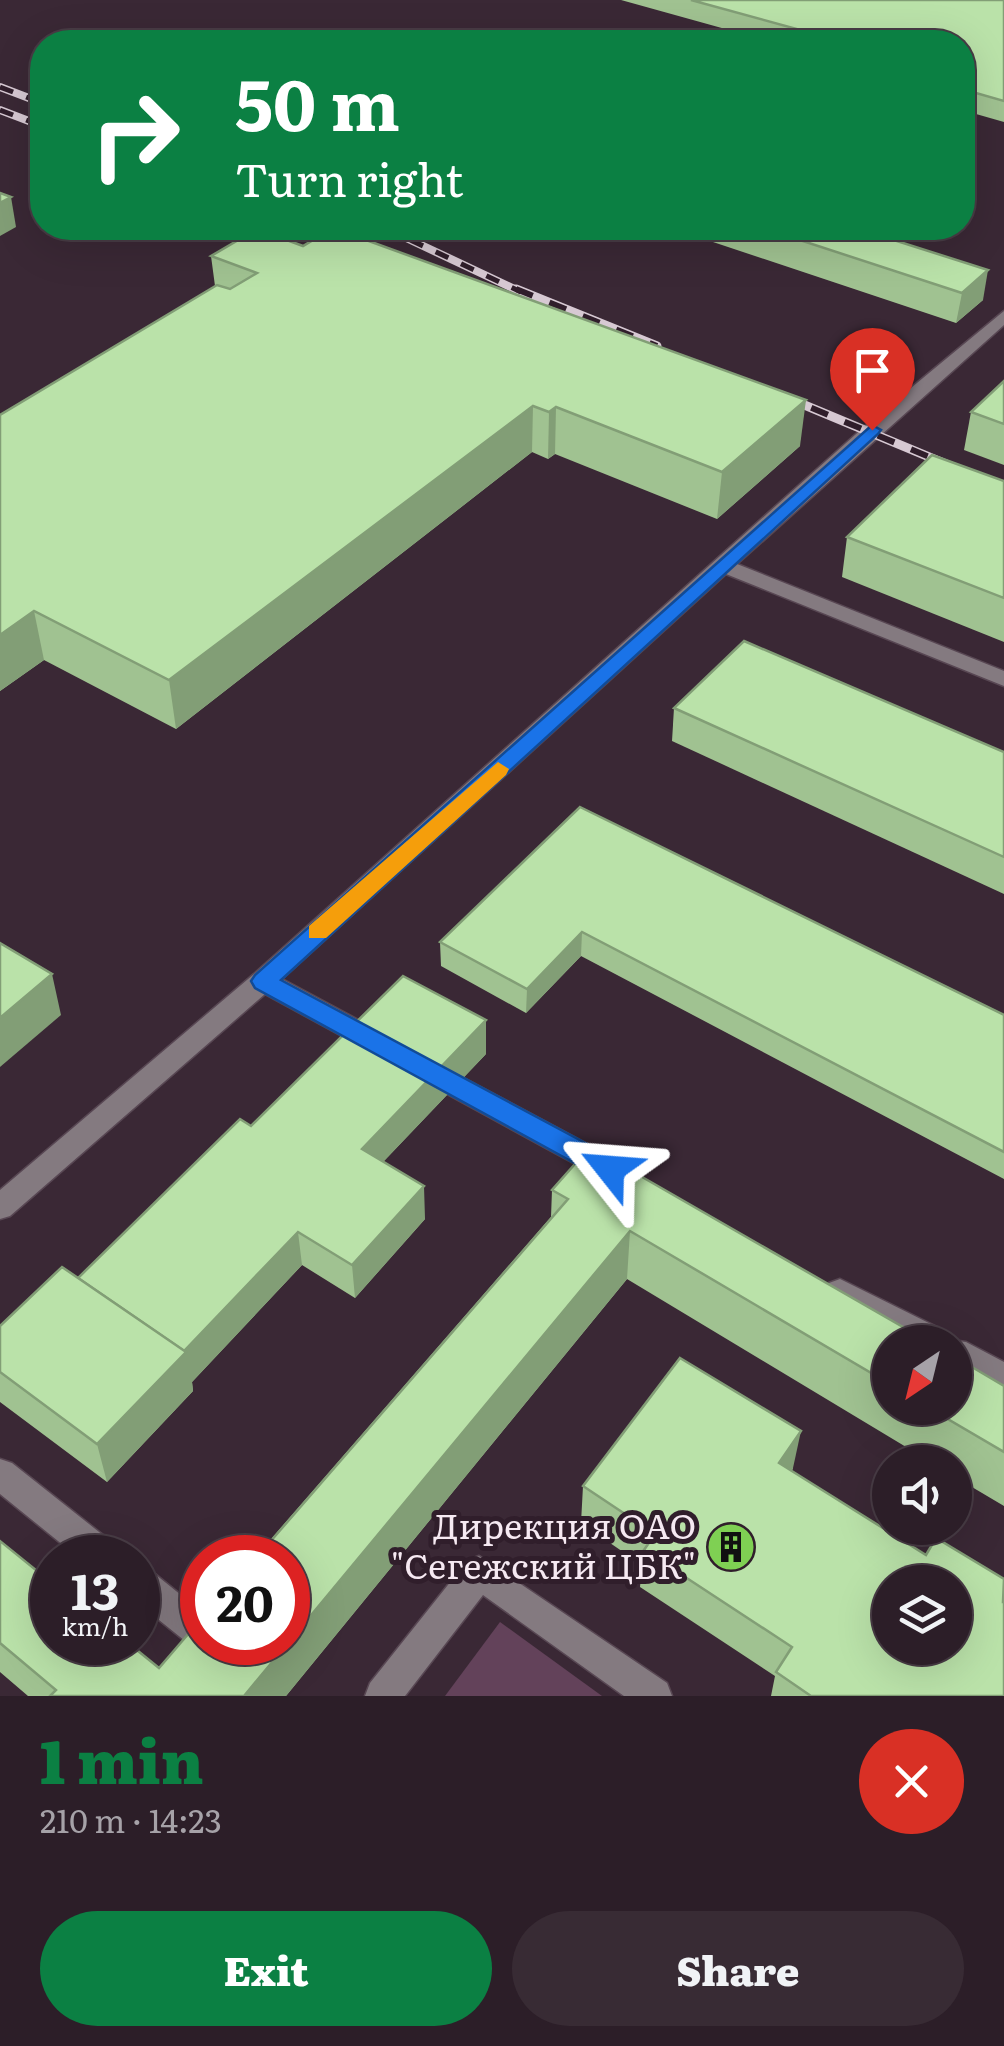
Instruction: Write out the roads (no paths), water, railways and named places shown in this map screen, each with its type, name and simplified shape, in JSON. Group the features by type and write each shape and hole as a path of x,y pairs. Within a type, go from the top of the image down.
{"lane":[{"path":"0,1207 263,981 1004,316"},
{"path":"724,566 1004,679"},
{"path":"263,981 644,1188"},
{"path":"817,1281 903,1325"},
{"path":"972,1361 1004,1378"},
{"path":"0,1474 77,1535"},
{"path":"382,1696 480,1572 654,1696"},
{"path":"160,1599 180,1615"}],"railway":[{"path":"0,87 30,98"},
{"path":"0,110 30,121"},
{"path":"410,240 521,292"},
{"path":"516,289 657,346"},
{"path":"778,394 1004,488"}],"place":[{"name":"Дирекция ОАО \"Сегежский ЦБК\"","path":"731,1547"}]}
